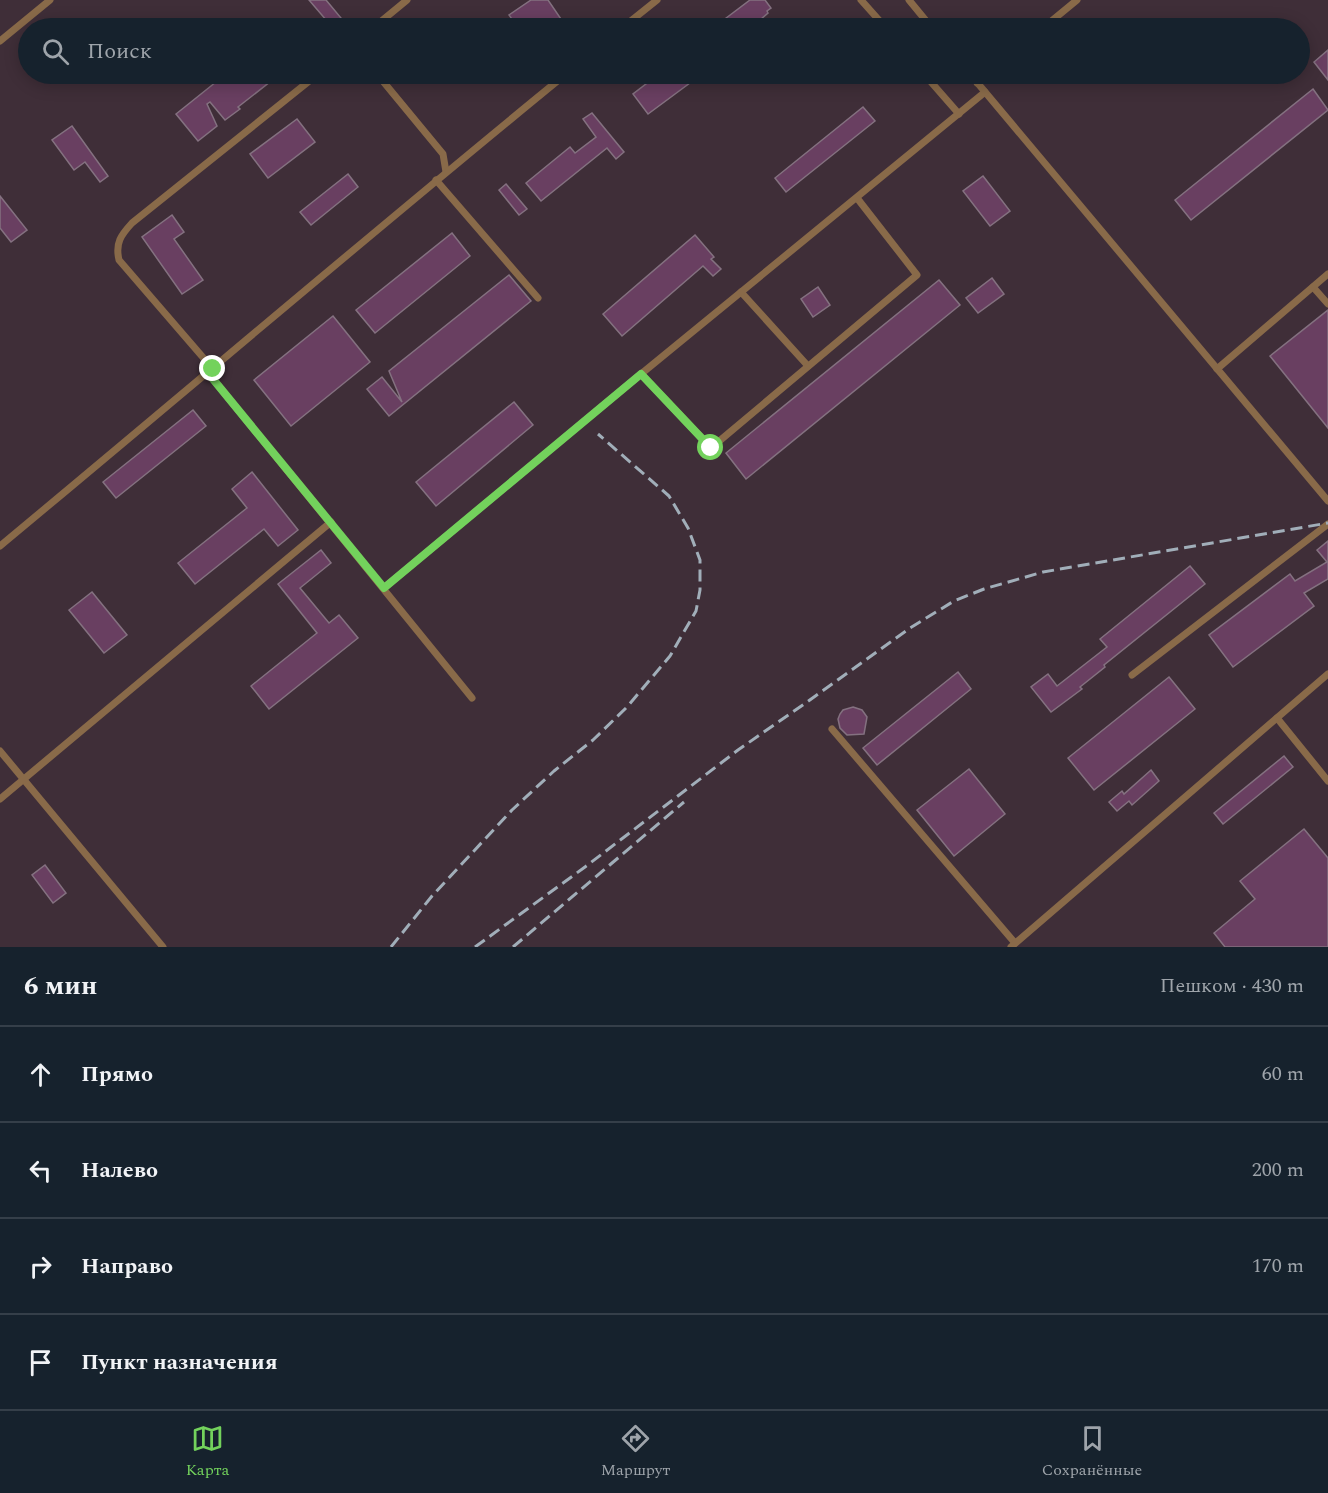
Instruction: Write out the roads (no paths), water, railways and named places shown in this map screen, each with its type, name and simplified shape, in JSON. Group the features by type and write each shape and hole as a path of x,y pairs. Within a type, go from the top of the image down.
{"lane":[{"path":"28,18 50,0"},
{"path":"385,18 407,0"},
{"path":"634,18 657,0"},
{"path":"861,0 877,18"},
{"path":"909,0 924,18"},
{"path":"1054,18 1077,0"},
{"path":"0,41 18,26"},
{"path":"306,84 132,223 119,237 117,250 119,260 211,371 472,698"},
{"path":"385,84 443,154 446,172"},
{"path":"0,546 436,180 555,84"},
{"path":"933,84 959,114"},
{"path":"978,84 1328,501"},
{"path":"384,588 985,92"},
{"path":"436,180 538,298"},
{"path":"641,374 711,448 917,275 857,198"},
{"path":"1217,369 1328,274"},
{"path":"1313,287 1328,304"},
{"path":"741,292 808,366"},
{"path":"0,799 331,522"},
{"path":"1132,675 1328,524"},
{"path":"832,729 1013,945 1328,674"},
{"path":"1277,718 1328,782"},
{"path":"0,751 163,947"}],"railway":[{"path":"391,947 432,896 512,810 554,771 593,740 627,707 670,656 696,611 700,590 700,560 688,528 669,496 598,434"},
{"path":"475,947 585,867 738,750 910,628 954,601 984,589 1043,572 1328,523"},
{"path":"513,947 684,802"}]}
